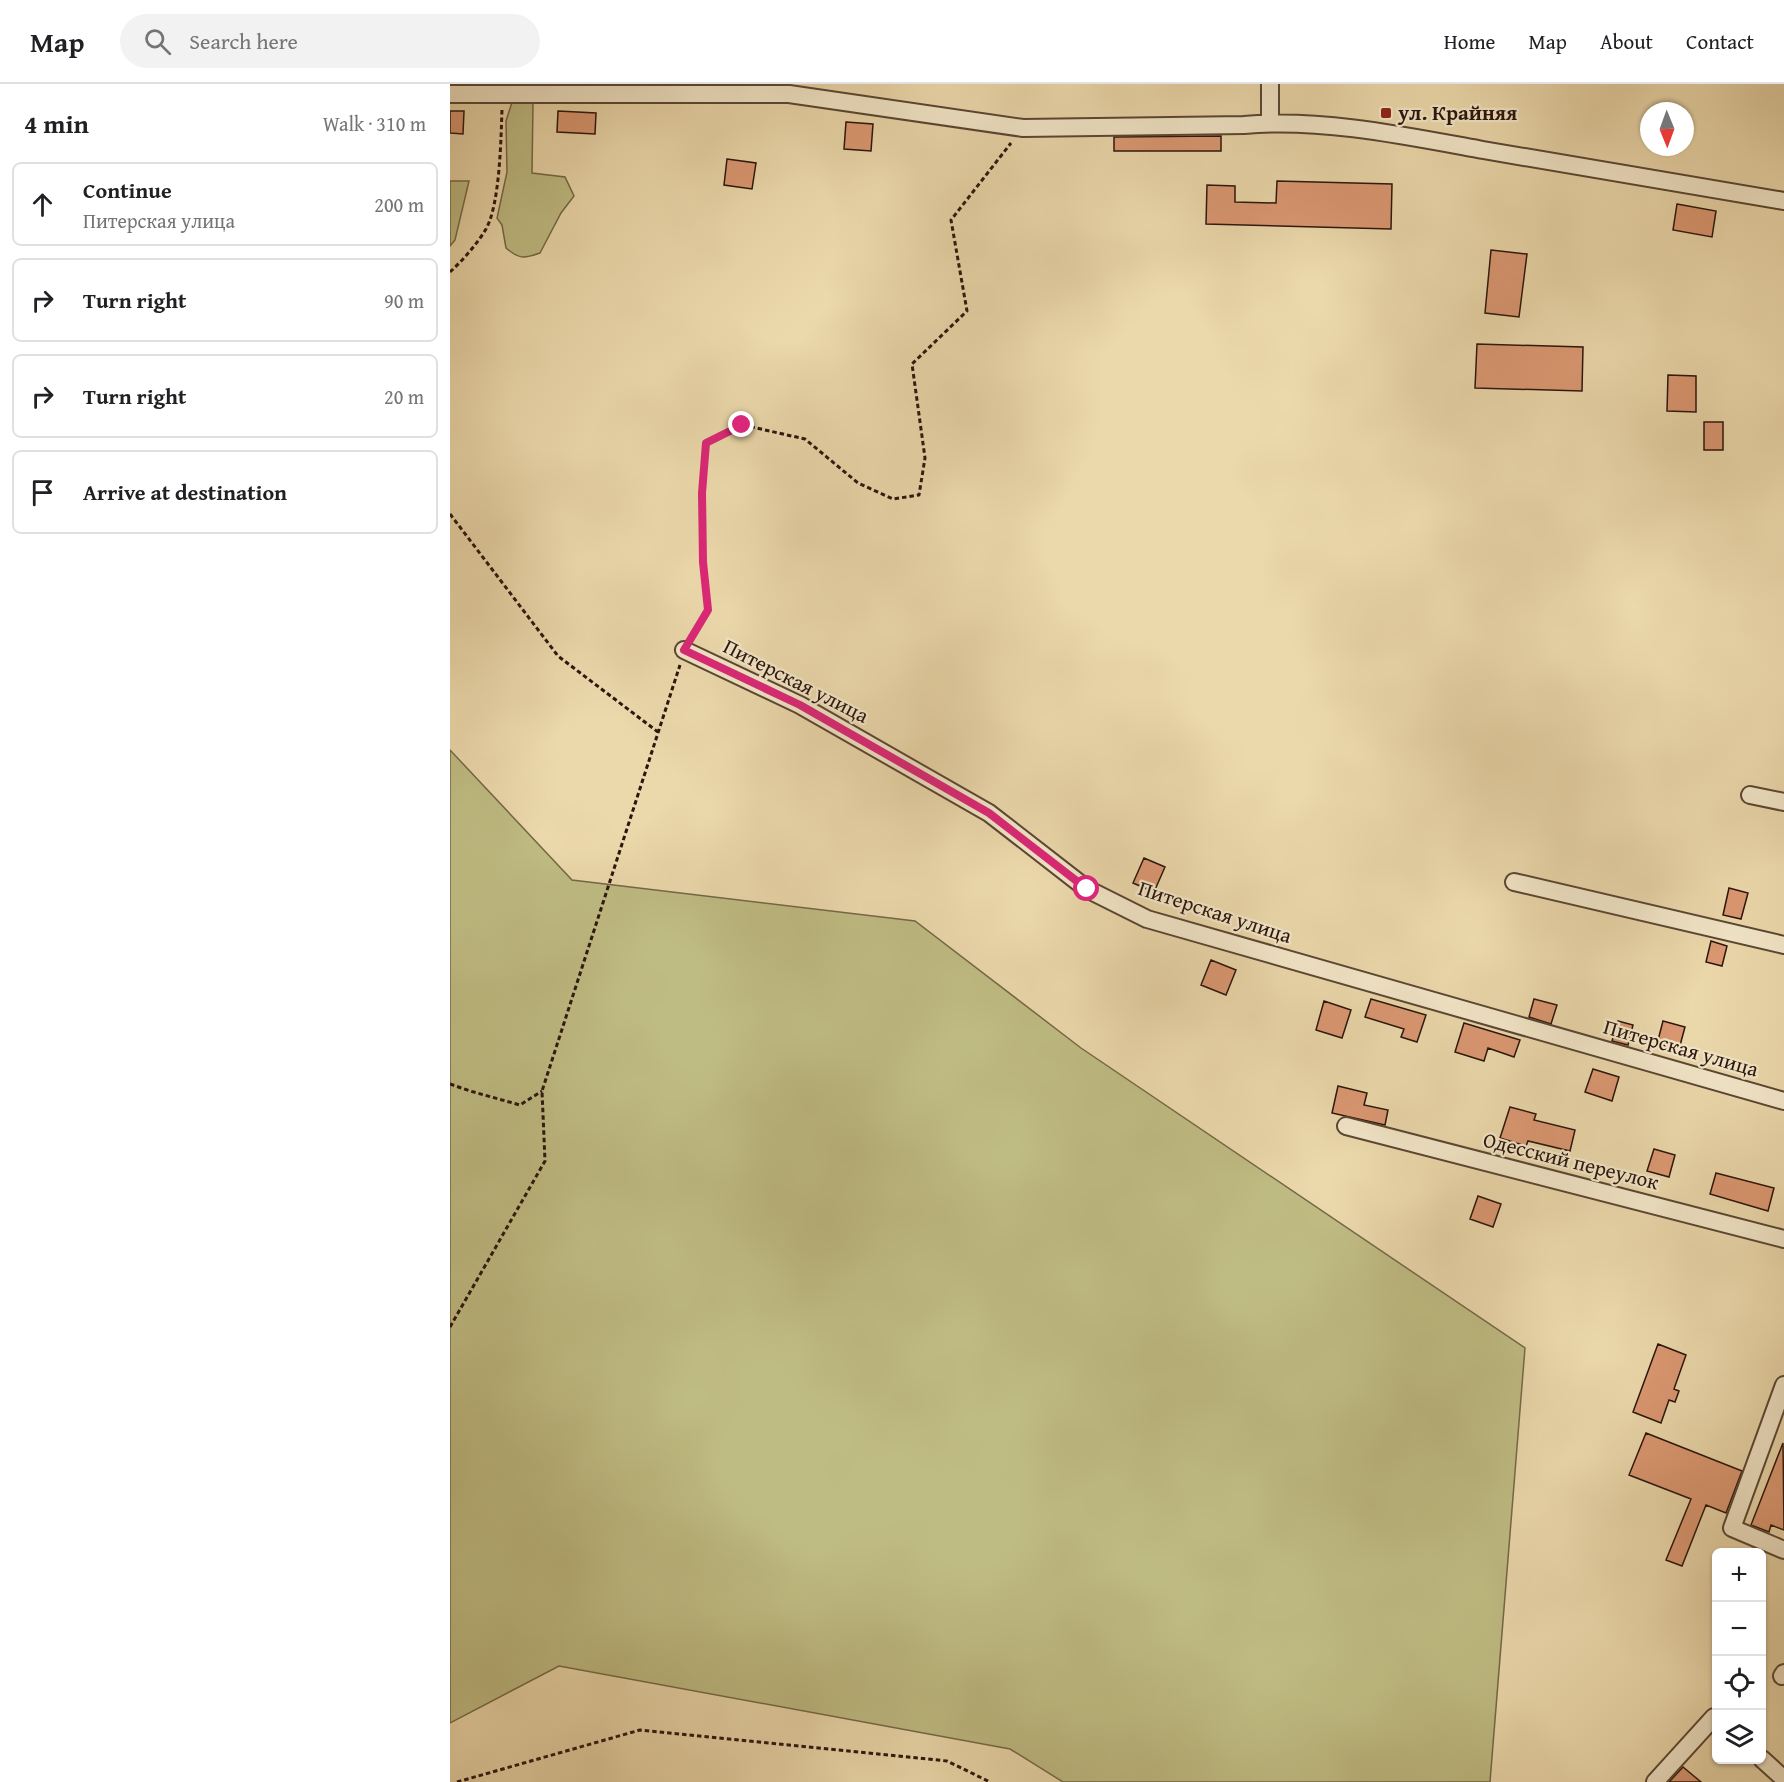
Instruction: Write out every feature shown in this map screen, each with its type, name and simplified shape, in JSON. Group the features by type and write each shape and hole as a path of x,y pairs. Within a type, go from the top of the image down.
{"street":[{"path":"1270,84 1270,123"},
{"path":"450,94 789,89 1023,128 1244,126 1270,123 1380,132 1784,201"},
{"name":"Питерская улица","path":"684,650 800,705 989,813 1087,889 1148,919 1784,1101"},
{"path":"1750,795 1784,802"},
{"path":"1514,882 1784,945"},
{"name":"Одесский переулок","path":"1346,1126 1784,1239"},
{"path":"1784,1385 1732,1528 1784,1550"},
{"path":"1655,1782 1712,1719"},
{"path":"1766,1764 1784,1779"}],"path":[{"path":"450,272 486,228 493,208 500,154 503,95"},
{"path":"450,1327 545,1161 542,1091 684,650 708,610 703,562 702,505 706,443 742,425 805,439 858,483 893,499 919,495 925,458 912,364 967,311 951,220 1023,128"},
{"path":"450,513 558,656 658,733"},
{"path":"450,1084 470,1092 520,1105 542,1091"},
{"path":"457,1782 640,1730 947,1761 990,1782"}],"shaded area":[{"path":"513,99 533,103 532,173 565,177 574,196 561,213 540,253 525,257 518,256 506,248 502,225 497,218 507,172 506,121"},
{"path":"450,181 469,181 455,240 450,246"},
{"path":"450,750 572,880 915,921 1081,1048 1525,1348 1490,1782 1063,1782 1010,1749 559,1666 450,1723"}],"building":[{"path":"450,111 464,111 463,134 450,133"},
{"path":"558,111 596,113 595,134 557,132"},
{"path":"846,122 873,124 871,151 844,149"},
{"path":"1221,136 1221,151 1114,151 1114,137"},
{"path":"727,159 756,163 752,189 724,185"},
{"path":"1277,181 1392,184 1391,229 1206,224 1207,185 1235,186 1235,202 1276,203"},
{"path":"1677,204 1716,211 1712,237 1673,230"},
{"path":"1491,250 1527,254 1519,317 1485,313"},
{"path":"1477,344 1583,347 1582,391 1475,388"},
{"path":"1668,375 1696,376 1696,412 1667,411"},
{"path":"1704,422 1723,422 1723,450 1704,450"},
{"path":"1144,858 1165,867 1154,892 1133,883"},
{"path":"1729,888 1748,893 1741,919 1723,915"},
{"path":"1711,941 1727,946 1722,966 1706,962"},
{"path":"1211,960 1236,970 1226,995 1201,985"},
{"path":"1371,999 1426,1015 1417,1042 1401,1037 1404,1029 1365,1017"},
{"path":"1534,999 1557,1005 1551,1024 1529,1017"},
{"path":"1324,1001 1351,1010 1342,1038 1316,1030"},
{"path":"1618,1021 1633,1025 1628,1045 1612,1041"},
{"path":"1663,1021 1685,1027 1679,1049 1657,1044"},
{"path":"1464,1023 1520,1040 1514,1057 1488,1048 1484,1061 1455,1052"},
{"path":"1593,1069 1619,1077 1612,1101 1585,1092"},
{"path":"1338,1086 1367,1093 1364,1105 1388,1110 1385,1125 1332,1113"},
{"path":"1510,1107 1536,1114 1534,1120 1575,1130 1570,1151 1528,1141 1526,1146 1500,1138"},
{"path":"1654,1149 1675,1155 1669,1177 1647,1171"},
{"path":"1716,1173 1774,1188 1768,1211 1710,1194"},
{"path":"1478,1196 1501,1204 1493,1227 1470,1219"},
{"path":"1658,1344 1686,1355 1674,1389 1679,1391 1675,1402 1669,1400 1661,1423 1633,1412"},
{"path":"1646,1433 1742,1471 1726,1513 1706,1505 1682,1566 1666,1560 1691,1499 1629,1475"},
{"path":"1783,1443 1784,1530 1771,1525 1769,1532 1751,1525"},
{"path":"1683,1767 1701,1782 1669,1782"}],"place":[{"name":"ул. Крайняя","path":"1386,113"}],"route":[{"path":"742,425 706,443 702,493 703,562 708,610 684,650 800,705 989,813 1087,889"}]}
